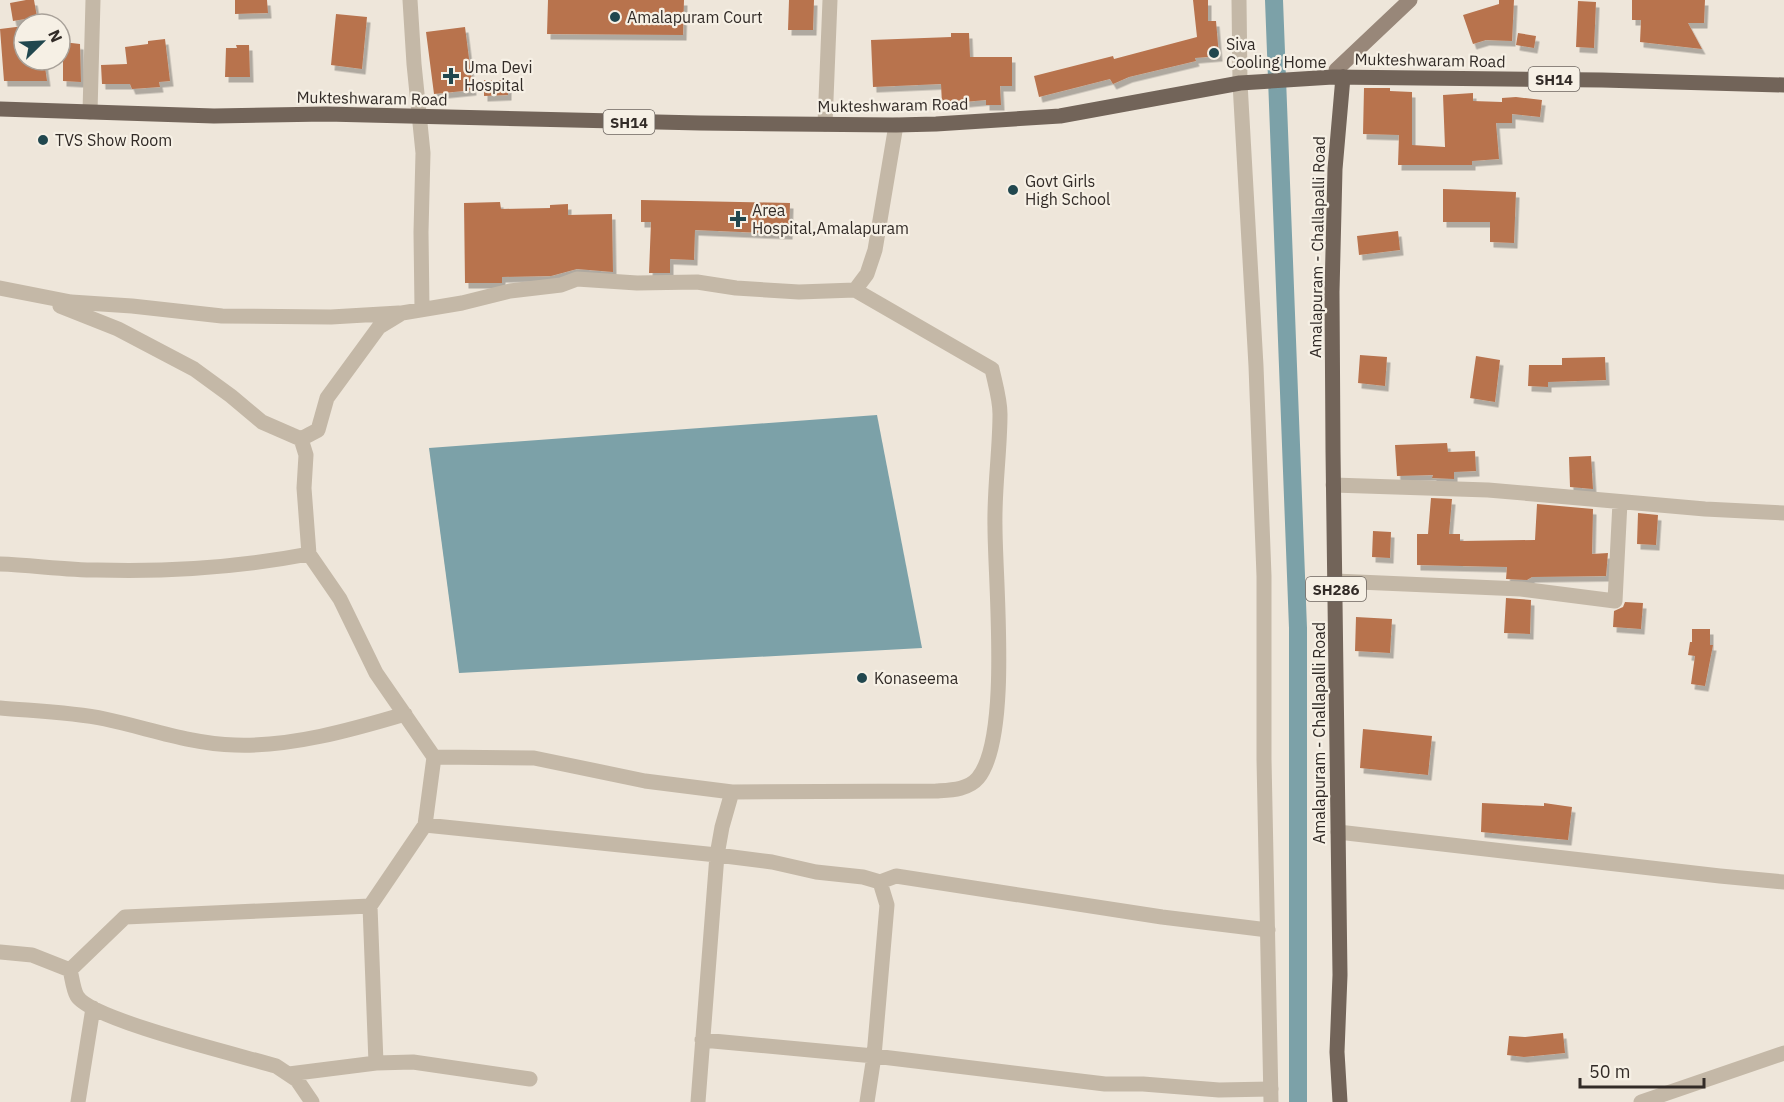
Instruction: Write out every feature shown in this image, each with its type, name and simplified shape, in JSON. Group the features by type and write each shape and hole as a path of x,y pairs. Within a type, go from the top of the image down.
{"main road":[{"path":"1334,77 1336,70 1410,0"},
{"name":"Mukteshwaram Road","path":"0,109 214,116 326,114 896,125 1060,116 1248,83 1334,77 1784,85"},
{"name":"Amalapuram - Challapalli Road","path":"1334,77 1335,180 1332,292 1340,975 1337,1052 1340,1102"}],"street":[{"path":"90,112 93,0"},
{"path":"410,0 423,153 422,309"},
{"path":"825,124 830,0"},
{"path":"702,1040 874,1056 1105,1084 1143,1084 1271,1095 1264,576 1248,83 1239,0"},
{"path":"855,290 867,274 875,250 896,125"},
{"path":"0,288 71,302 222,316 331,317 402,313 462,303 510,291 561,285 577,279 697,282 736,288 799,292 855,290 992,369 1000,411 994,524 999,688 992,738 985,765 977,779 962,788 936,791 732,792 645,780 534,758 434,757"},
{"path":"32,295 118,329 194,369 262,422 301,439 306,455 304,488 309,554 340,599 376,673 434,757 425,825 370,906 376,1063"},
{"path":"301,439 318,430 327,398 379,327 402,313"},
{"path":"1334,485 1488,490 1705,509 1784,513"},
{"path":"1335,581 1521,589 1615,601 1620,502"},
{"path":"0,564 95,570 151,570 267,562 309,554"},
{"path":"0,708 102,719 190,740 235,746 288,742 347,731 405,714"},
{"path":"698,1102 717,855 732,792"},
{"path":"425,825 717,855 772,862 816,872 863,877 880,882 896,876 1150,916 1268,930"},
{"path":"1338,832 1784,882"},
{"path":"867,1102 874,1056 886,905 880,882"},
{"path":"70,970 125,916 370,906"},
{"path":"0,952 32,955 70,970"},
{"path":"70,970 77,997 100,1013 276,1066 297,1080 312,1102"},
{"path":"78,1102 93,1008"},
{"path":"1641,1102 1784,1053"},
{"path":"289,1074 376,1063 413,1062 530,1078"}],"water":[{"path":"877,415 922,648 459,673 429,448"}],"building":[{"path":"34,0 36,12 12,12 12,15 10,3"},
{"path":"235,0 267,0 268,13 235,14"},
{"name":"Amalapuram Court","path":"548,0 684,0 683,35 547,34"},
{"path":"789,0 814,0 813,30 788,30"},
{"path":"1193,0 1208,0 1208,21 1216,21 1219,56 1195,58 1196,61 1129,77 1113,84 1110,79 1039,97 1034,76 1113,56 1114,59 1197,37"},
{"path":"1499,0 1514,0 1512,41 1486,40 1473,44 1463,15 1499,4"},
{"path":"1632,0 1705,0 1704,23 1688,23 1702,49 1640,42 1641,20 1632,20"},
{"path":"1578,1 1596,2 1594,48 1576,47"},
{"path":"336,14 367,17 362,69 331,65"},
{"path":"465,27 473,90 434,94 426,32"},
{"path":"12,28 12,72 46,72 47,81 4,81 0,29"},
{"path":"951,33 969,33 970,57 1012,57 1012,86 1000,86 1001,105 986,105 986,100 942,104 941,84 873,87 871,40 951,37"},
{"path":"1518,33 1536,36 1534,48 1516,45"},
{"path":"165,39 170,81 159,82 160,87 132,89 130,84 102,84 101,65 127,64 125,47"},
{"path":"72,43 80,44 81,82 63,81 63,72 72,72"},
{"path":"236,45 249,45 250,77 225,77 226,48 237,48"},
{"path":"484,80 508,80 508,95 484,96"},
{"path":"1364,88 1390,88 1390,91 1412,92 1412,145 1445,147 1443,95 1473,93 1473,101 1502,102 1502,98 1516,97 1542,100 1540,117 1512,114 1512,123 1496,123 1499,159 1472,161 1472,165 1398,165 1399,135 1363,134"},
{"path":"1443,189 1516,192 1514,243 1490,242 1490,222 1443,222"},
{"path":"641,200 790,203 789,234 695,230 694,260 670,259 670,273 649,273 651,222 641,222"},
{"path":"500,202 501,209 550,208 550,205 568,204 568,215 612,214 613,272 577,269 551,276 502,277 502,283 465,283 464,203"},
{"path":"1398,231 1400,250 1359,255 1357,236"},
{"path":"1360,355 1387,357 1385,386 1358,383"},
{"path":"1476,356 1500,360 1495,402 1470,398"},
{"path":"1605,357 1606,380 1548,382 1548,387 1528,386 1529,365 1562,365 1562,358"},
{"path":"1447,443 1448,452 1475,451 1476,471 1454,472 1454,479 1432,478 1433,475 1397,476 1395,445"},
{"path":"1591,456 1593,489 1570,487 1569,457"},
{"path":"1431,498 1452,499 1449,534 1460,534 1460,541 1535,540 1537,504 1593,509 1592,554 1608,553 1606,576 1506,579 1507,567 1417,565 1417,534 1428,534"},
{"path":"1638,513 1658,515 1656,545 1637,544"},
{"path":"1373,531 1391,532 1390,558 1372,557"},
{"path":"1506,598 1531,600 1530,634 1504,633"},
{"path":"1625,602 1643,603 1641,629 1613,627 1614,611 1623,607"},
{"path":"1356,617 1392,619 1390,653 1355,651"},
{"path":"1692,629 1710,629 1710,645 1713,645 1705,686 1691,684 1695,656 1688,655 1690,642 1692,642"},
{"path":"1363,729 1432,736 1428,775 1360,768"},
{"path":"1482,803 1544,806 1544,803 1572,807 1568,840 1481,832"},
{"path":"1563,1033 1565,1053 1524,1057 1507,1055 1509,1036 1525,1037"}],"waterway":[{"path":"1274,0 1298,628 1298,1102"}],"place":[{"name":"Amalapuram Court","path":"615,17"},
{"name":"Siva Cooling Home","path":"1214,53"},
{"name":"Uma Devi Hospital","path":"451,76"},
{"name":"TVS Show Room","path":"43,140"},
{"name":"Govt Girls High School","path":"1013,190"},
{"name":"Area Hospital,Amalapuram","path":"738,219"},
{"name":"Konaseema","path":"862,678"}]}
